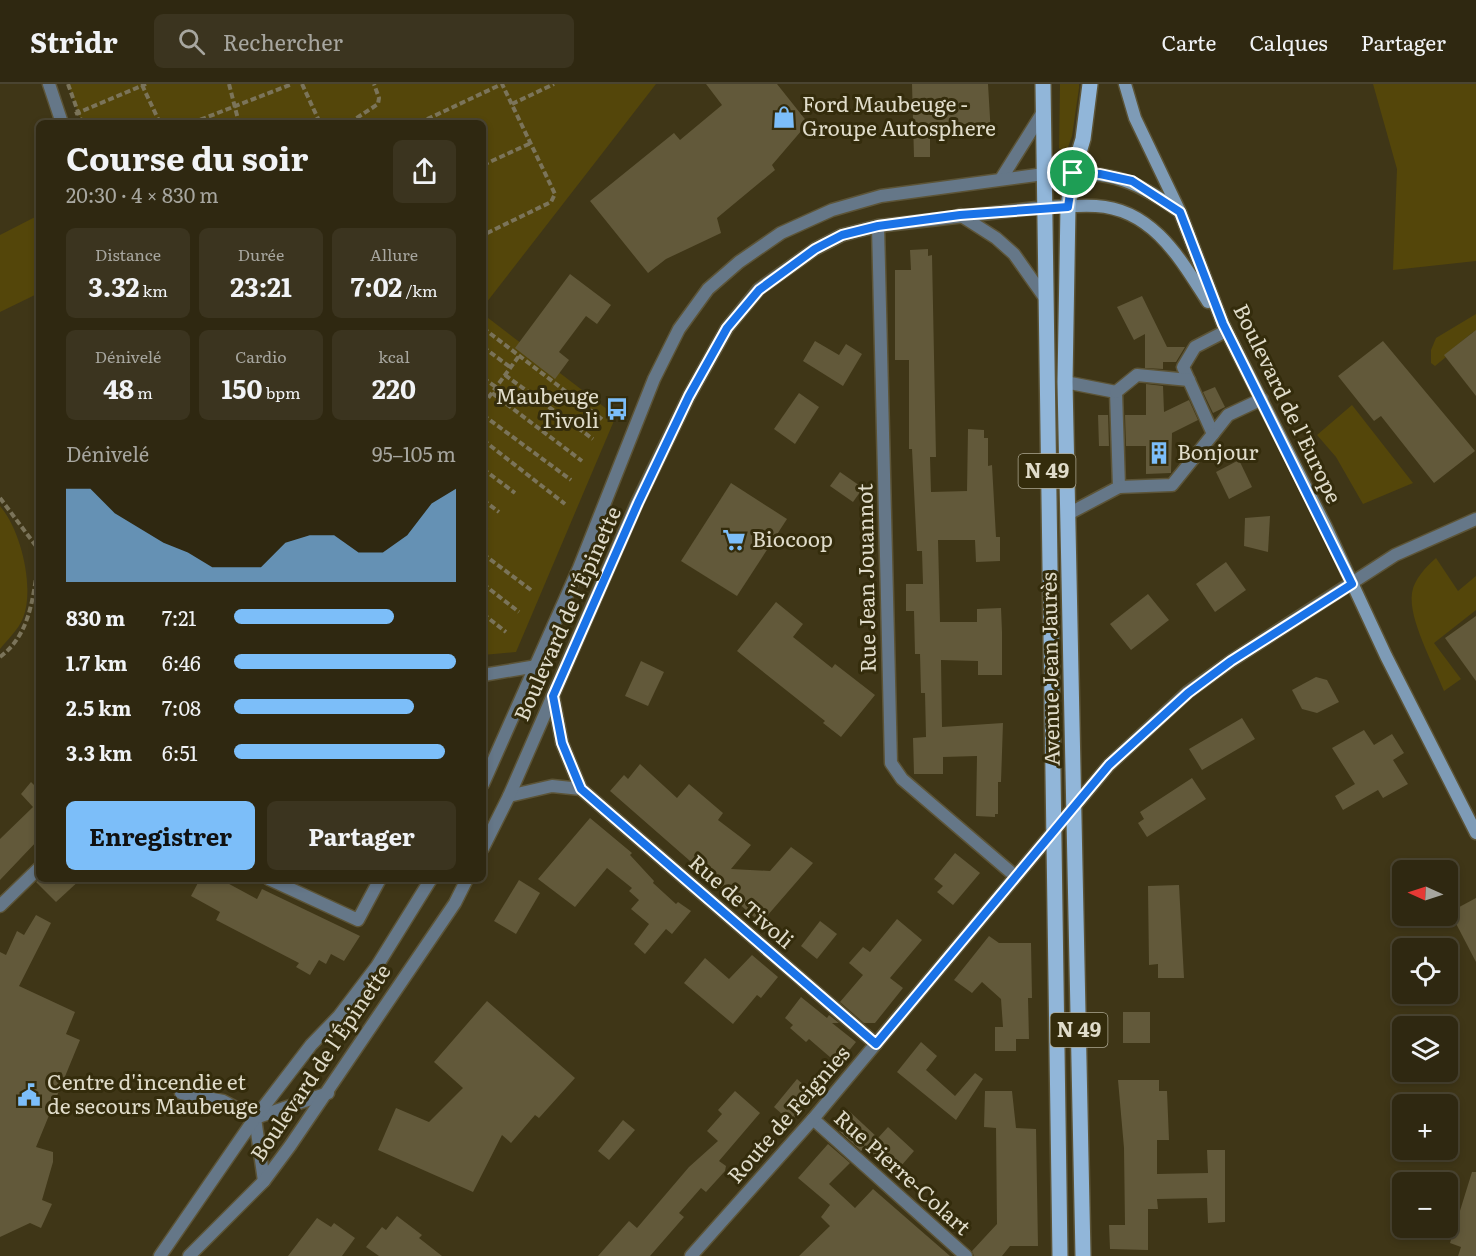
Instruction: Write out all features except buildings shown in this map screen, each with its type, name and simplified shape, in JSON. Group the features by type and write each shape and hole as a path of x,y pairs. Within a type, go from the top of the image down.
{"main road":[{"name":"Avenue Jean Jaurès","path":"1043,84 1052,831 1060,1256"},
{"name":"Avenue Jean Jaurès","path":"1083,1256 1065,382 1068,207 1073,173 1083,139 1090,84"},
{"name":"Boulevard de l'Europe","path":"1125,84 1135,118 1180,212 1224,328 1262,399 1386,656 1476,833"},
{"path":"1044,174 1100,174 1132,181 1180,212"},
{"path":"1045,207 1097,206 1117,210 1137,218 1157,232 1183,263 1224,328"}],"street":[{"path":"49,84 60,120"},
{"path":"1001,179 1043,112"},
{"name":"Boulevard de l'Épinette","path":"486,775 537,666 579,568 654,379 679,329 708,289 739,262 780,233 832,210 881,196 1044,174"},
{"name":"Boulevard de l'Épinette","path":"486,842 509,796 638,503 689,396 727,328 759,290 807,254 842,235 878,226 1045,207"},
{"path":"960,215 996,238 1014,254 1045,298"},
{"name":"Rue Jean Jouannot","path":"878,226 891,763 902,779 1014,875"},
{"path":"1213,434 1183,367 1195,347 1224,328"},
{"path":"1116,392 1137,375 1189,380"},
{"path":"1065,382 1116,392"},
{"path":"1116,392 1119,487"},
{"path":"1068,514 1119,487 1172,485 1228,415 1262,399"},
{"name":"Route de Feignies","path":"691,1256 813,1119 1014,875 1109,765 1188,693 1231,661 1395,555 1476,519"},
{"path":"486,674 537,666"},
{"name":"Rue de Tivoli","path":"553,696 562,743 581,789 876,1044"},
{"path":"509,796 552,786 581,789"},
{"path":"0,906 36,871"},
{"path":"276,882 358,920 378,882"},
{"name":"Boulevard de l'Épinette","path":"160,1256 255,1118 311,1045 339,1016 377,966 429,882"},
{"name":"Boulevard de l'Épinette","path":"189,1256 264,1181 328,1093 455,903 466,882"},
{"path":"181,1093 223,1101 255,1118 328,1093"},
{"path":"255,1118 264,1181"},
{"name":"Rue Pierre-Colart","path":"813,1119 966,1256"}],"path":[{"path":"69,84 81,120"},
{"path":"64,120 144,84 159,120"},
{"path":"229,84 233,108 238,120"},
{"path":"200,120 292,84"},
{"path":"302,84 320,120"},
{"path":"354,120 378,104 379,98 374,84"},
{"path":"425,120 502,84 555,194 550,202 486,233"},
{"path":"512,104 554,84"},
{"path":"486,164 531,143"},
{"path":"486,330 603,420"},
{"path":"486,350 510,367"},
{"path":"486,401 519,356"},
{"path":"505,375 593,439"},
{"path":"486,380 496,387"},
{"path":"492,393 582,461"},
{"path":"486,418 571,480"},
{"path":"486,442 565,504"},
{"path":"486,471 514,493"},
{"path":"0,498 36,546"},
{"path":"486,502 499,512"},
{"path":"486,556 531,590"},
{"path":"0,657 9,651 30,619 36,578"},
{"path":"486,586 519,612"},
{"path":"486,616 506,632"}],"shaded area":[{"path":"68,84 656,84 486,303 486,120 81,120"},
{"path":"1060,84 1079,84 1072,136 1067,150 1062,152 1059,148"},
{"path":"1373,84 1476,84 1476,261 1393,270 1397,169"},
{"path":"36,217 36,294 0,312 0,235"},
{"path":"1476,314 1476,336 1473,332 1435,366 1431,363 1431,350 1436,338"},
{"path":"486,316 616,416 516,652 486,655"},
{"path":"1352,405 1413,483 1363,504 1336,457 1317,435"},
{"path":"0,506 8,516 20,544 27,576 27,591 23,618 0,649"},
{"path":"1436,558 1458,591 1476,576 1476,610 1434,643 1461,679 1444,691 1418,629 1412,604 1415,583"}],"place":[{"name":"Ford Maubeuge - Groupe Autosphere","path":"784,117"},
{"name":"Maubeuge Tivoli","path":"617,409"},
{"name":"Bonjour","path":"1159,453"},
{"name":"Biocoop","path":"734,540"},
{"name":"Centre d'incendie et de secours Maubeuge","path":"29,1095"}],"route":[{"path":"1073,173 1100,174 1132,181 1180,212 1223,324 1326,527 1352,584 1231,661 1188,693 1109,765 1014,875 876,1044 581,789 562,743 553,696 638,503 689,396 727,328 759,290 815,249 842,235 878,226 960,215 1068,207 1073,173"}]}
